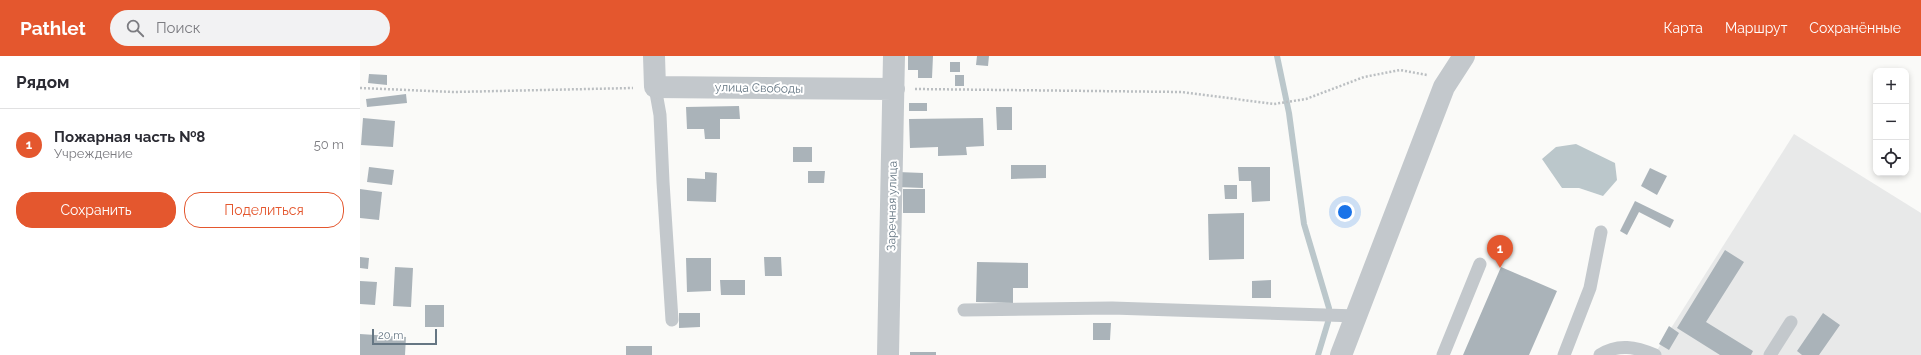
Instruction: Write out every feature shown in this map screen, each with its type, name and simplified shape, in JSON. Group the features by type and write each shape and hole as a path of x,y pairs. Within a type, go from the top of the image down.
{"street":[{"path":"654,56 655,87"},
{"name":"Заречная улица","path":"888,355 894,56"},
{"path":"1341,355 1444,87 1464,56"},
{"name":"улица Свободы","path":"655,87 894,89"}],"lane":[{"path":"655,87 660,115 672,320"},
{"path":"1564,355 1590,288 1601,232"},
{"path":"1443,355 1480,264"},
{"path":"964,310 1112,308 1357,316"},
{"path":"1770,355 1791,322"},
{"path":"1600,355 1608,350 1632,346 1655,355"}],"path":[{"path":"894,89 1182,92 1274,104 1306,100 1364,77 1400,70 1425,74 1444,87"},
{"path":"360,88 454,92 655,87"}],"shaded area":[{"path":"1794,134 1921,213 1921,355 1654,355"},
{"path":"1576,144 1615,163 1617,180 1603,196 1579,188 1562,188 1542,159 1556,147"}],"building":[{"path":"908,56 933,56 932,78 918,78 918,70 908,70"},
{"path":"977,56 989,56 988,66 976,65"},
{"path":"950,62 960,62 960,72 950,72"},
{"path":"369,74 387,75 387,85 368,83"},
{"path":"955,75 964,75 964,86 955,86"},
{"path":"406,94 407,103 367,107 366,99"},
{"path":"909,103 927,103 927,111 909,111"},
{"path":"739,106 740,119 720,119 720,139 705,139 704,129 687,129 686,107"},
{"path":"996,107 1012,107 1012,130 997,130"},
{"path":"363,118 395,121 393,147 361,145"},
{"path":"983,118 984,146 966,147 967,155 938,156 938,147 910,148 909,119"},
{"path":"793,147 812,147 812,162 793,162"},
{"path":"1011,165 1046,165 1046,178 1011,179"},
{"path":"369,167 394,170 392,185 367,182"},
{"path":"1238,167 1270,167 1270,201 1252,202 1251,181 1239,181"},
{"path":"1650,168 1667,176 1657,195 1641,186"},
{"path":"808,171 825,171 824,183 808,183"},
{"path":"705,172 717,173 716,202 687,201 687,178 705,179"},
{"path":"898,172 923,173 923,188 897,187"},
{"path":"1224,185 1237,185 1237,199 1225,199"},
{"path":"360,189 382,192 379,220 360,218"},
{"path":"903,189 925,189 925,213 903,213"},
{"path":"1635,201 1674,220 1670,228 1639,212 1627,235 1620,231"},
{"path":"1244,213 1244,259 1209,260 1208,214"},
{"path":"1725,250 1744,262 1706,322 1753,351 1751,355 1720,355 1677,328"},
{"path":"360,257 369,258 368,269 360,268"},
{"path":"764,257 781,257 782,276 765,276"},
{"path":"686,258 711,258 711,291 687,292"},
{"path":"977,262 1028,263 1028,288 1013,288 1013,303 976,302"},
{"path":"395,267 413,268 411,307 393,306"},
{"path":"1501,267 1557,291 1529,355 1463,355"},
{"path":"720,280 745,280 745,295 721,295"},
{"path":"1271,280 1271,298 1252,298 1252,281"},
{"path":"360,281 377,282 375,305 360,304"},
{"path":"425,305 444,305 444,327 425,327"},
{"path":"679,313 700,313 700,327 679,328"},
{"path":"1823,313 1840,325 1819,355 1802,355 1797,351"},
{"path":"1093,323 1111,323 1110,340 1093,340"},
{"path":"1669,326 1679,333 1669,350 1659,344"},
{"path":"360,334 406,337 405,355 360,355"},
{"path":"626,346 652,346 652,355 626,355"},
{"path":"910,352 936,352 936,355 910,355"}],"waterway":[{"path":"1277,56 1289,113 1304,224 1329,308"},
{"path":"1318,355 1328,322"}],"place":[{"name":"Пожарная часть №8","path":"1500,268"}]}
